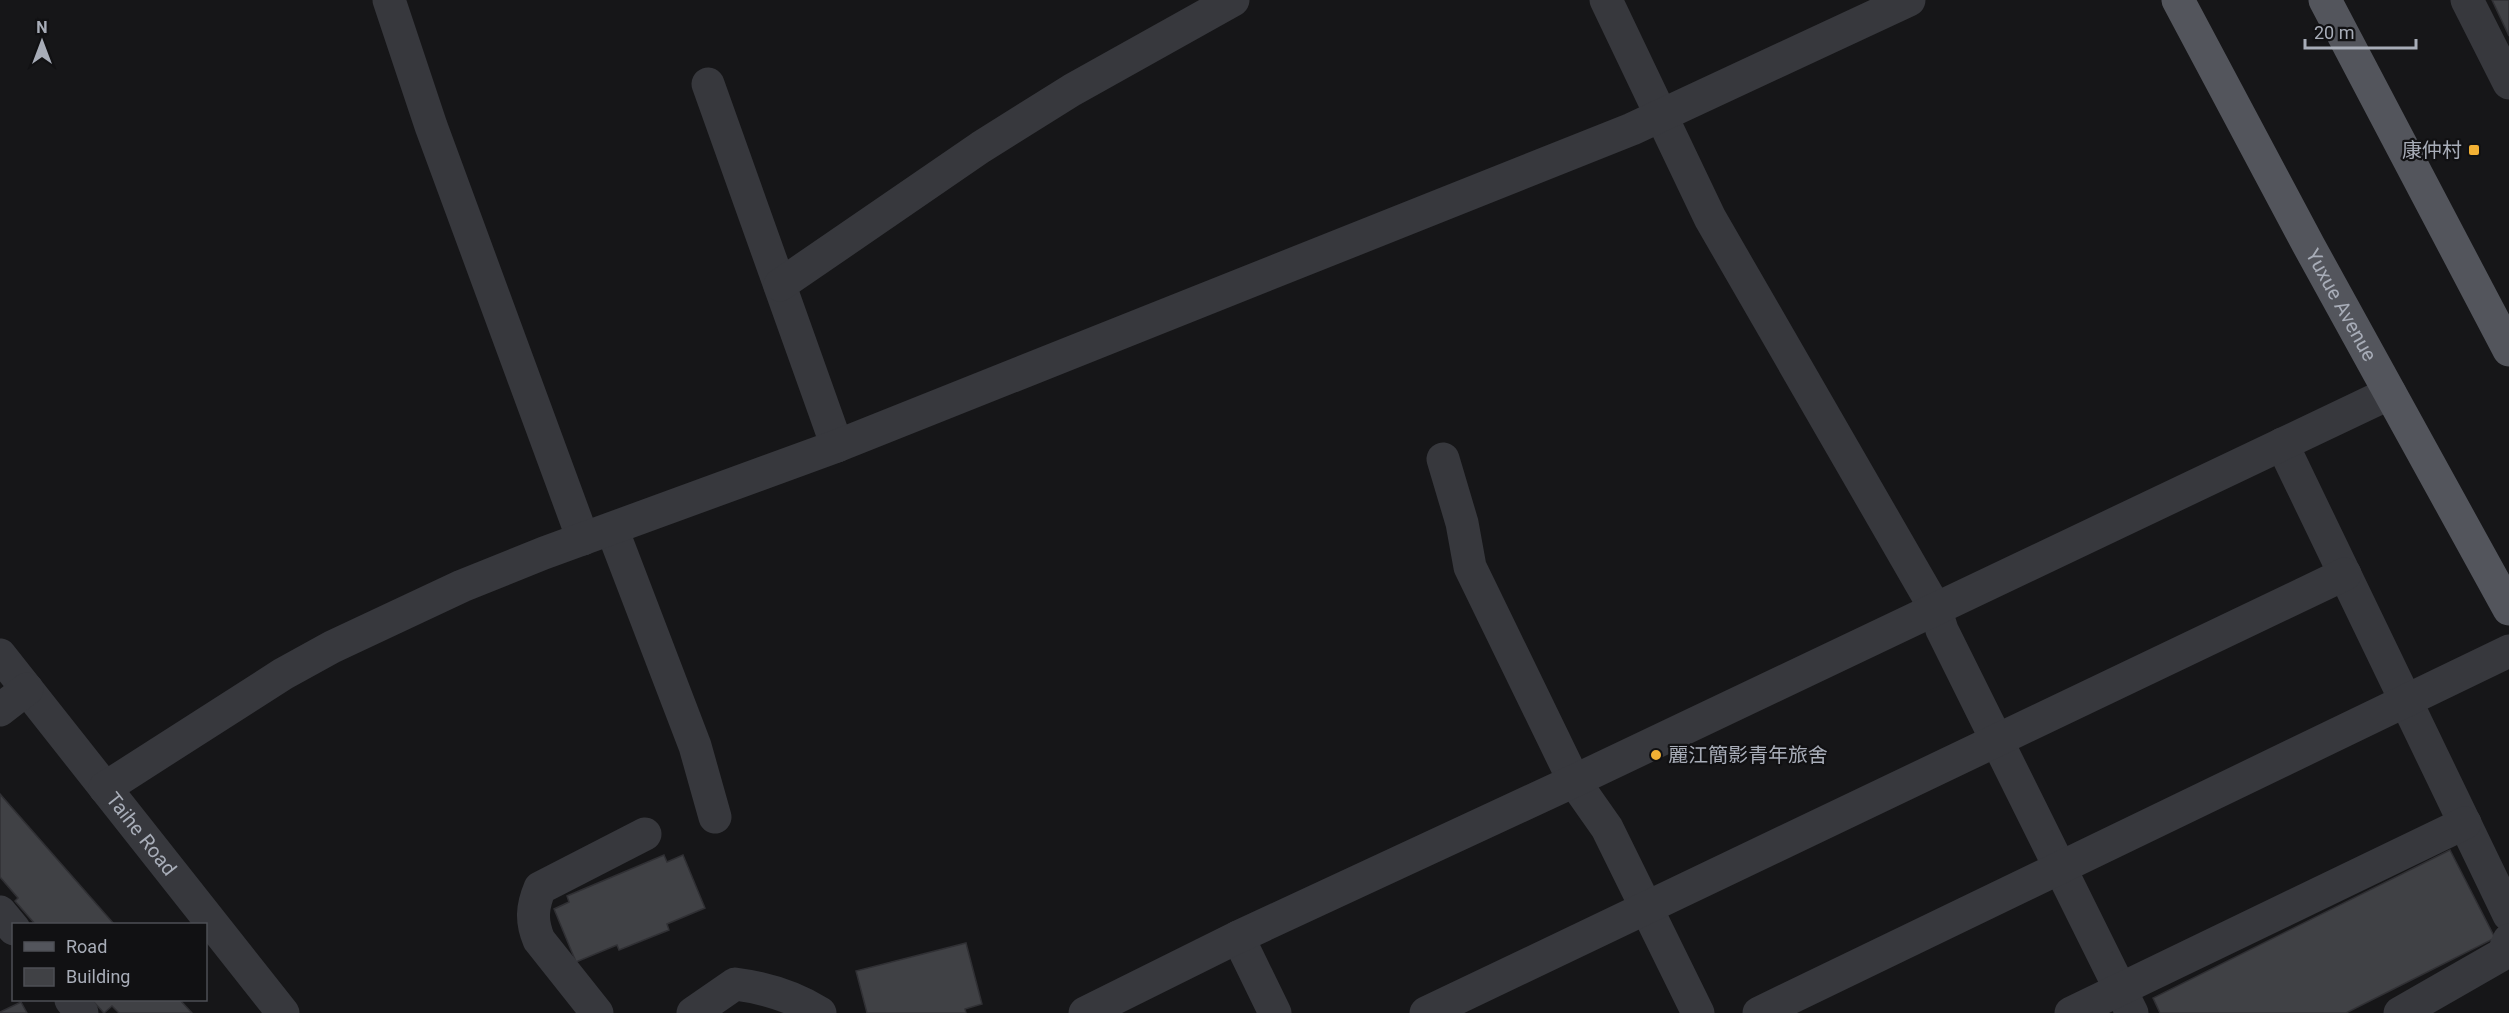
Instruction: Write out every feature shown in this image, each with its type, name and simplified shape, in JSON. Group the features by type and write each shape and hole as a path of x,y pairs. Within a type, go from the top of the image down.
{"main road":[{"name":"Yuxue Avenue","path":"2178,0 2509,609"},
{"path":"2325,0 2509,350"}],"street":[{"path":"389,0 435,138 598,534 695,746 715,817"},
{"path":"1606,0 1710,218 1935,608 1942,630 2126,1001"},
{"path":"105,788 283,674 332,647 462,586 837,447 1661,116 1909,0"},
{"path":"2467,0 2509,83"},
{"path":"780,285 981,147 1061,96 1230,1"},
{"path":"708,84 837,447"},
{"path":"1085,1013 1238,937 1574,781 2390,393"},
{"path":"2282,444 2509,915"},
{"path":"1443,459 1462,523 1470,567 1574,781 1607,828 1698,1013"},
{"path":"1426,1013 2345,574"},
{"path":"1759,1013 2509,651"},
{"name":"Taihe Road","path":"0,655 283,1013"},
{"path":"0,710 27,689"},
{"path":"2071,1013 2126,1001 2465,823"},
{"path":"597,1013 539,940 533,927 534,900 540,888 645,834"},
{"path":"0,912 12,927"},
{"path":"1238,937 1275,1013"},
{"path":"2400,1013 2503,954 2509,940"},
{"path":"693,1013 735,984 763,988 800,1000 820,1013"},
{"path":"73,1001 82,1013"}],"building":[{"path":"2492,0 2509,0 2509,36"},
{"path":"0,794 113,923 34,923 15,901 18,898 0,877"},
{"path":"2450,850 2495,938 2346,1013 2160,1013 2153,998"},
{"path":"664,855 667,862 683,855 705,908 667,924 669,930 619,950 617,945 576,962 554,909 569,902 567,896"},
{"path":"966,943 982,1004 965,1009 966,1013 867,1013 856,971"},
{"path":"93,1001 181,1001 192,1013 119,1013 112,1006 104,1013"},
{"path":"21,1002 27,1013 0,1013 0,1012"}],"place":[{"name":"康仲村","path":"2474,150"},
{"name":"麗江簡影青年旅舍","path":"1656,755"}]}
